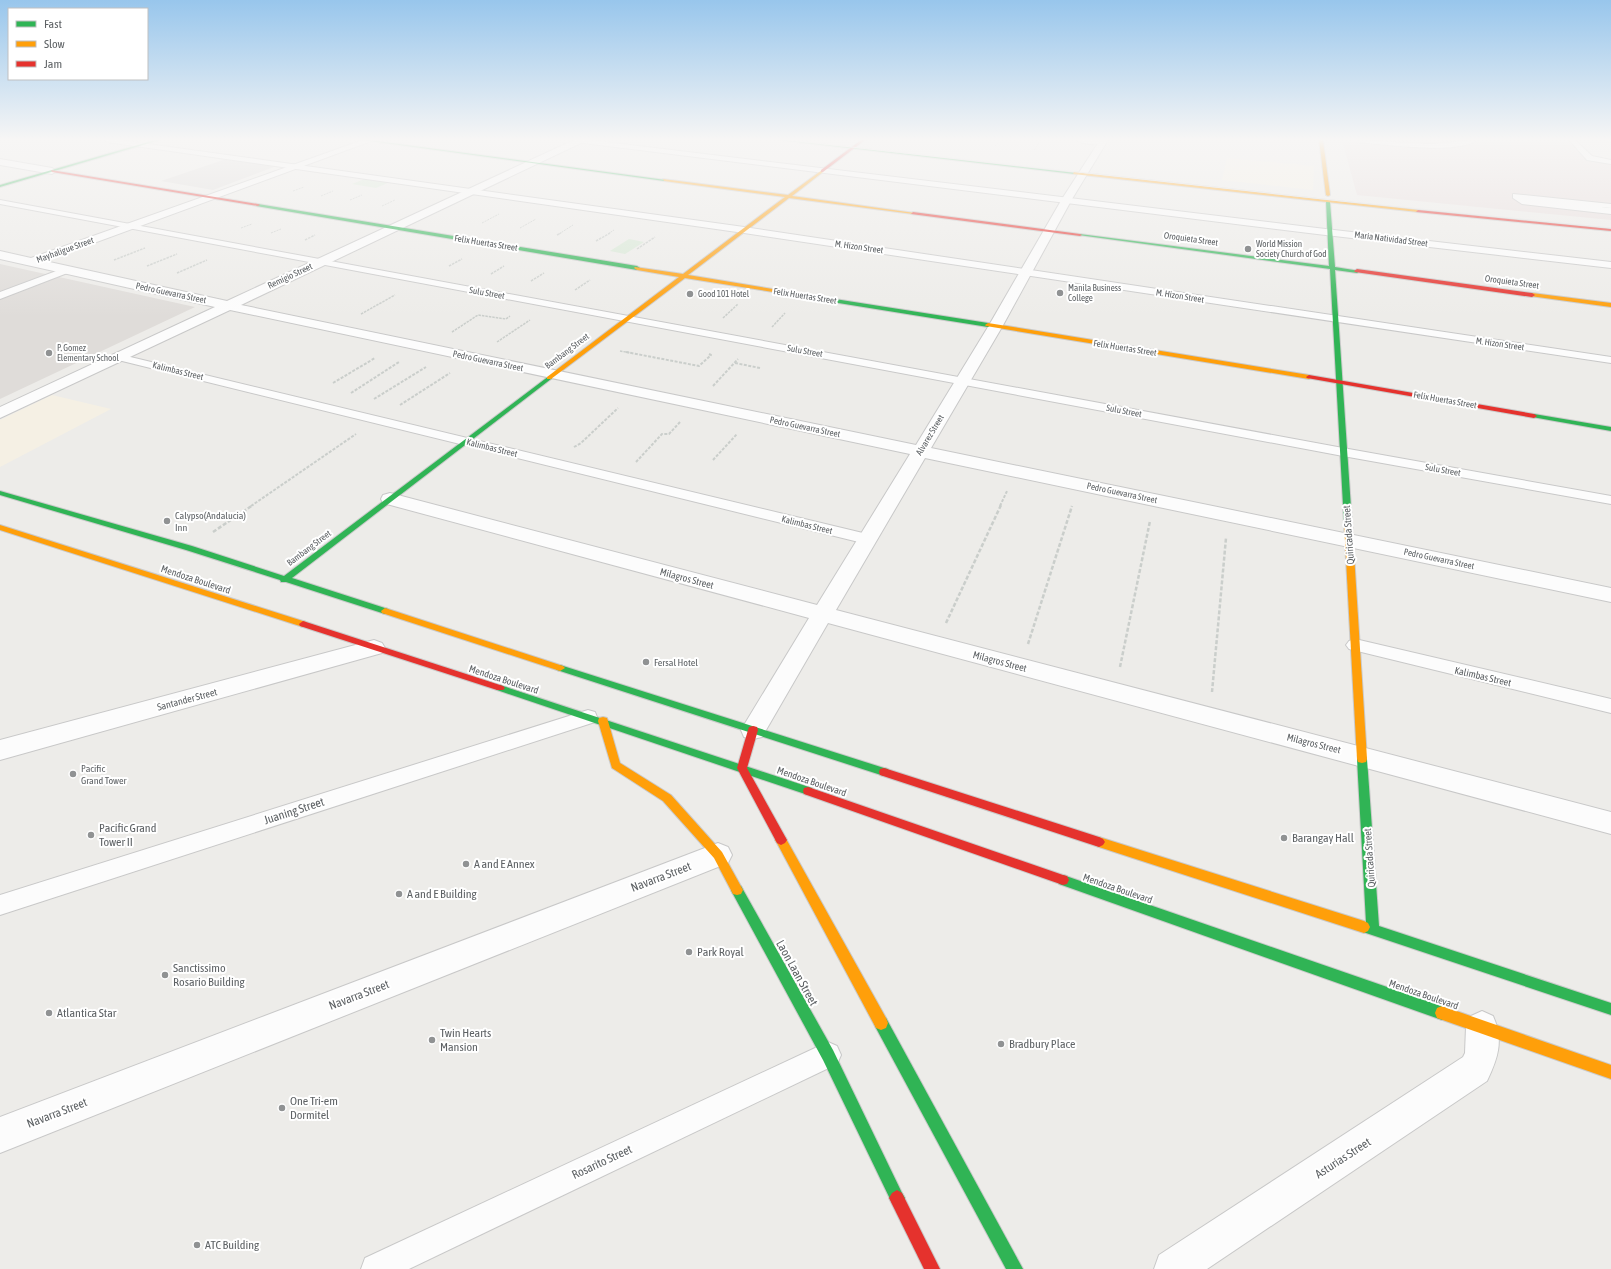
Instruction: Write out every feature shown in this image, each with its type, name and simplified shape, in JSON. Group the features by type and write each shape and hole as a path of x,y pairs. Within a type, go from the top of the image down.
{"street":[{"name":"Mayhaligue Street","path":"32,262 206,199"},
{"name":"Felix Huertas Street","path":"225,199 570,258 1338,382 1611,429"},
{"name":"Remigio Street","path":"0,413 452,199"},
{"name":"Bambang Street","path":"284,580 626,318 786,199"},
{"name":"Oroquieta Street","path":"806,199 1611,305"},
{"name":"Alvarez Street","path":"753,730 995,327 1067,199"},
{"name":"Quiricada Street","path":"1328,199 1336,320 1338,382 1373,930"},
{"path":"1330,199 1611,230"},
{"path":"1331,199 1611,223"},
{"name":"Pedro Guevarra Street","path":"0,255 422,348 1611,595"},
{"path":"0,493 189,548 284,580 1373,930 1611,1009"},
{"name":"Milagros Street","path":"390,499 1115,692 1362,755 1611,823"},
{"name":"Mendoza Boulevard","path":"0,527 742,768 1611,1072"},
{"path":"15,542 38,540"},
{"name":"Santander Street","path":"0,750 374,648"},
{"name":"Laon Laan Street","path":"595,719 616,765 667,798 718,855 828,1055 932,1269"},
{"path":"753,730 742,768 1015,1269"},
{"name":"Navarra Street","path":"0,1135 718,855"},
{"name":"Asturias Street","path":"1173,1269 1469,1074 1475,1069 1482,1054 1482,1027"}],"lane":[{"name":"M. Hizon Street","path":"527,199 744,230 1336,320 1611,360"},
{"name":"Maria Natividad Street","path":"1069,199 1611,265"},
{"path":"1519,199 1522,202 1611,211"},
{"path":"1547,199 1611,206"},
{"name":"Sulu Street","path":"0,202 532,302 626,318 1343,452 1611,500"},
{"path":"0,296 67,270"},
{"name":"Kalimbas Street","path":"118,357 867,539"},
{"name":"Kalimbas Street","path":"1355,645 1611,706"},
{"name":"Juaning Street","path":"0,905 595,719"},
{"name":"Rosarito Street","path":"376,1269 828,1055"}],"path":[{"path":"570,258 638,215"},
{"path":"730,319 723,317 757,288"},
{"path":"772,327 802,296"},
{"path":"328,408 422,348 448,335 478,315 506,319 532,302"},
{"path":"618,478 662,434 668,434 734,363 756,342"},
{"path":"333,383 399,343"},
{"path":"590,346 699,366 711,355 704,354"},
{"path":"352,414 447,353"},
{"path":"734,363 760,368"},
{"path":"556,463 574,446 581,443 635,392"},
{"path":"713,460 727,447 751,416"},
{"path":"936,644 1017,471"},
{"path":"1020,666 1079,484"},
{"path":"1115,692 1154,500"},
{"path":"1209,716 1228,515"}],"shaded area":[{"path":"1400,199 1611,199 1611,220"},
{"name":"P. Gomez Elementary School","path":"0,264 195,307 0,399"},
{"path":"52,395 111,409 0,467 0,420"}],"green space":[{"path":"629,239 644,242 625,254 610,251"}],"tram line":[{"path":"1325,199 1611,228"}],"traffic: fast":[{"path":"1328,202 1348,523"},
{"path":"258,205 637,268"},
{"path":"1080,235 1357,271"},
{"path":"803,296 988,325"},
{"path":"284,580 549,378"},
{"path":"1534,416 1611,429"},
{"path":"0,493 189,548 385,611"},
{"path":"560,668 884,772"},
{"path":"500,688 808,791"},
{"path":"1362,759 1373,930"},
{"path":"1063,880 1442,1013"},
{"path":"737,890 828,1055 897,1198"},
{"path":"1364,927 1611,1009"},
{"path":"881,1023 1015,1269"}],"traffic: slow":[{"path":"549,378 785,199"},
{"path":"809,199 913,213"},
{"path":"1311,199 1418,211"},
{"path":"637,268 803,296"},
{"path":"1532,295 1611,305"},
{"path":"988,325 1309,377"},
{"path":"1348,523 1362,759"},
{"path":"0,527 303,624"},
{"path":"385,611 560,668"},
{"path":"603,721 616,765 667,798 718,855 737,890"},
{"path":"781,840 881,1023"},
{"path":"1099,842 1364,927"},
{"path":"1442,1013 1611,1072"}],"traffic: jam":[{"path":"223,199 258,205"},
{"path":"1418,211 1611,230"},
{"path":"913,213 1080,235"},
{"path":"1357,271 1532,295"},
{"path":"1309,377 1534,416"},
{"path":"303,624 500,688"},
{"path":"753,730 742,768 781,840"},
{"path":"884,772 1099,842"},
{"path":"808,791 1063,880"},
{"path":"897,1198 932,1269"}],"place":[{"name":"World Mission Society Church of God","path":"1248,249"},
{"name":"Manila Business College","path":"1060,293"},
{"name":"Good 101 Hotel","path":"690,294"},
{"name":"P. Gomez Elementary School","path":"49,353"},
{"name":"Calypso(Andalucia) Inn","path":"167,521"},
{"name":"Fersal Hotel","path":"646,662"},
{"name":"Pacific Grand Tower","path":"73,774"},
{"name":"Pacific Grand Tower II","path":"91,835"},
{"name":"Barangay Hall","path":"1284,838"},
{"name":"A and E Annex","path":"466,864"},
{"name":"A and E Building","path":"399,894"},
{"name":"Park Royal","path":"689,952"},
{"name":"Sanctissimo Rosario Building","path":"165,975"},
{"name":"Atlantica Star","path":"49,1013"},
{"name":"Twin Hearts Mansion","path":"432,1040"},
{"name":"Bradbury Place","path":"1001,1044"},
{"name":"One Tri-em Dormitel","path":"282,1108"},
{"name":"ATC Building","path":"197,1245"}]}
